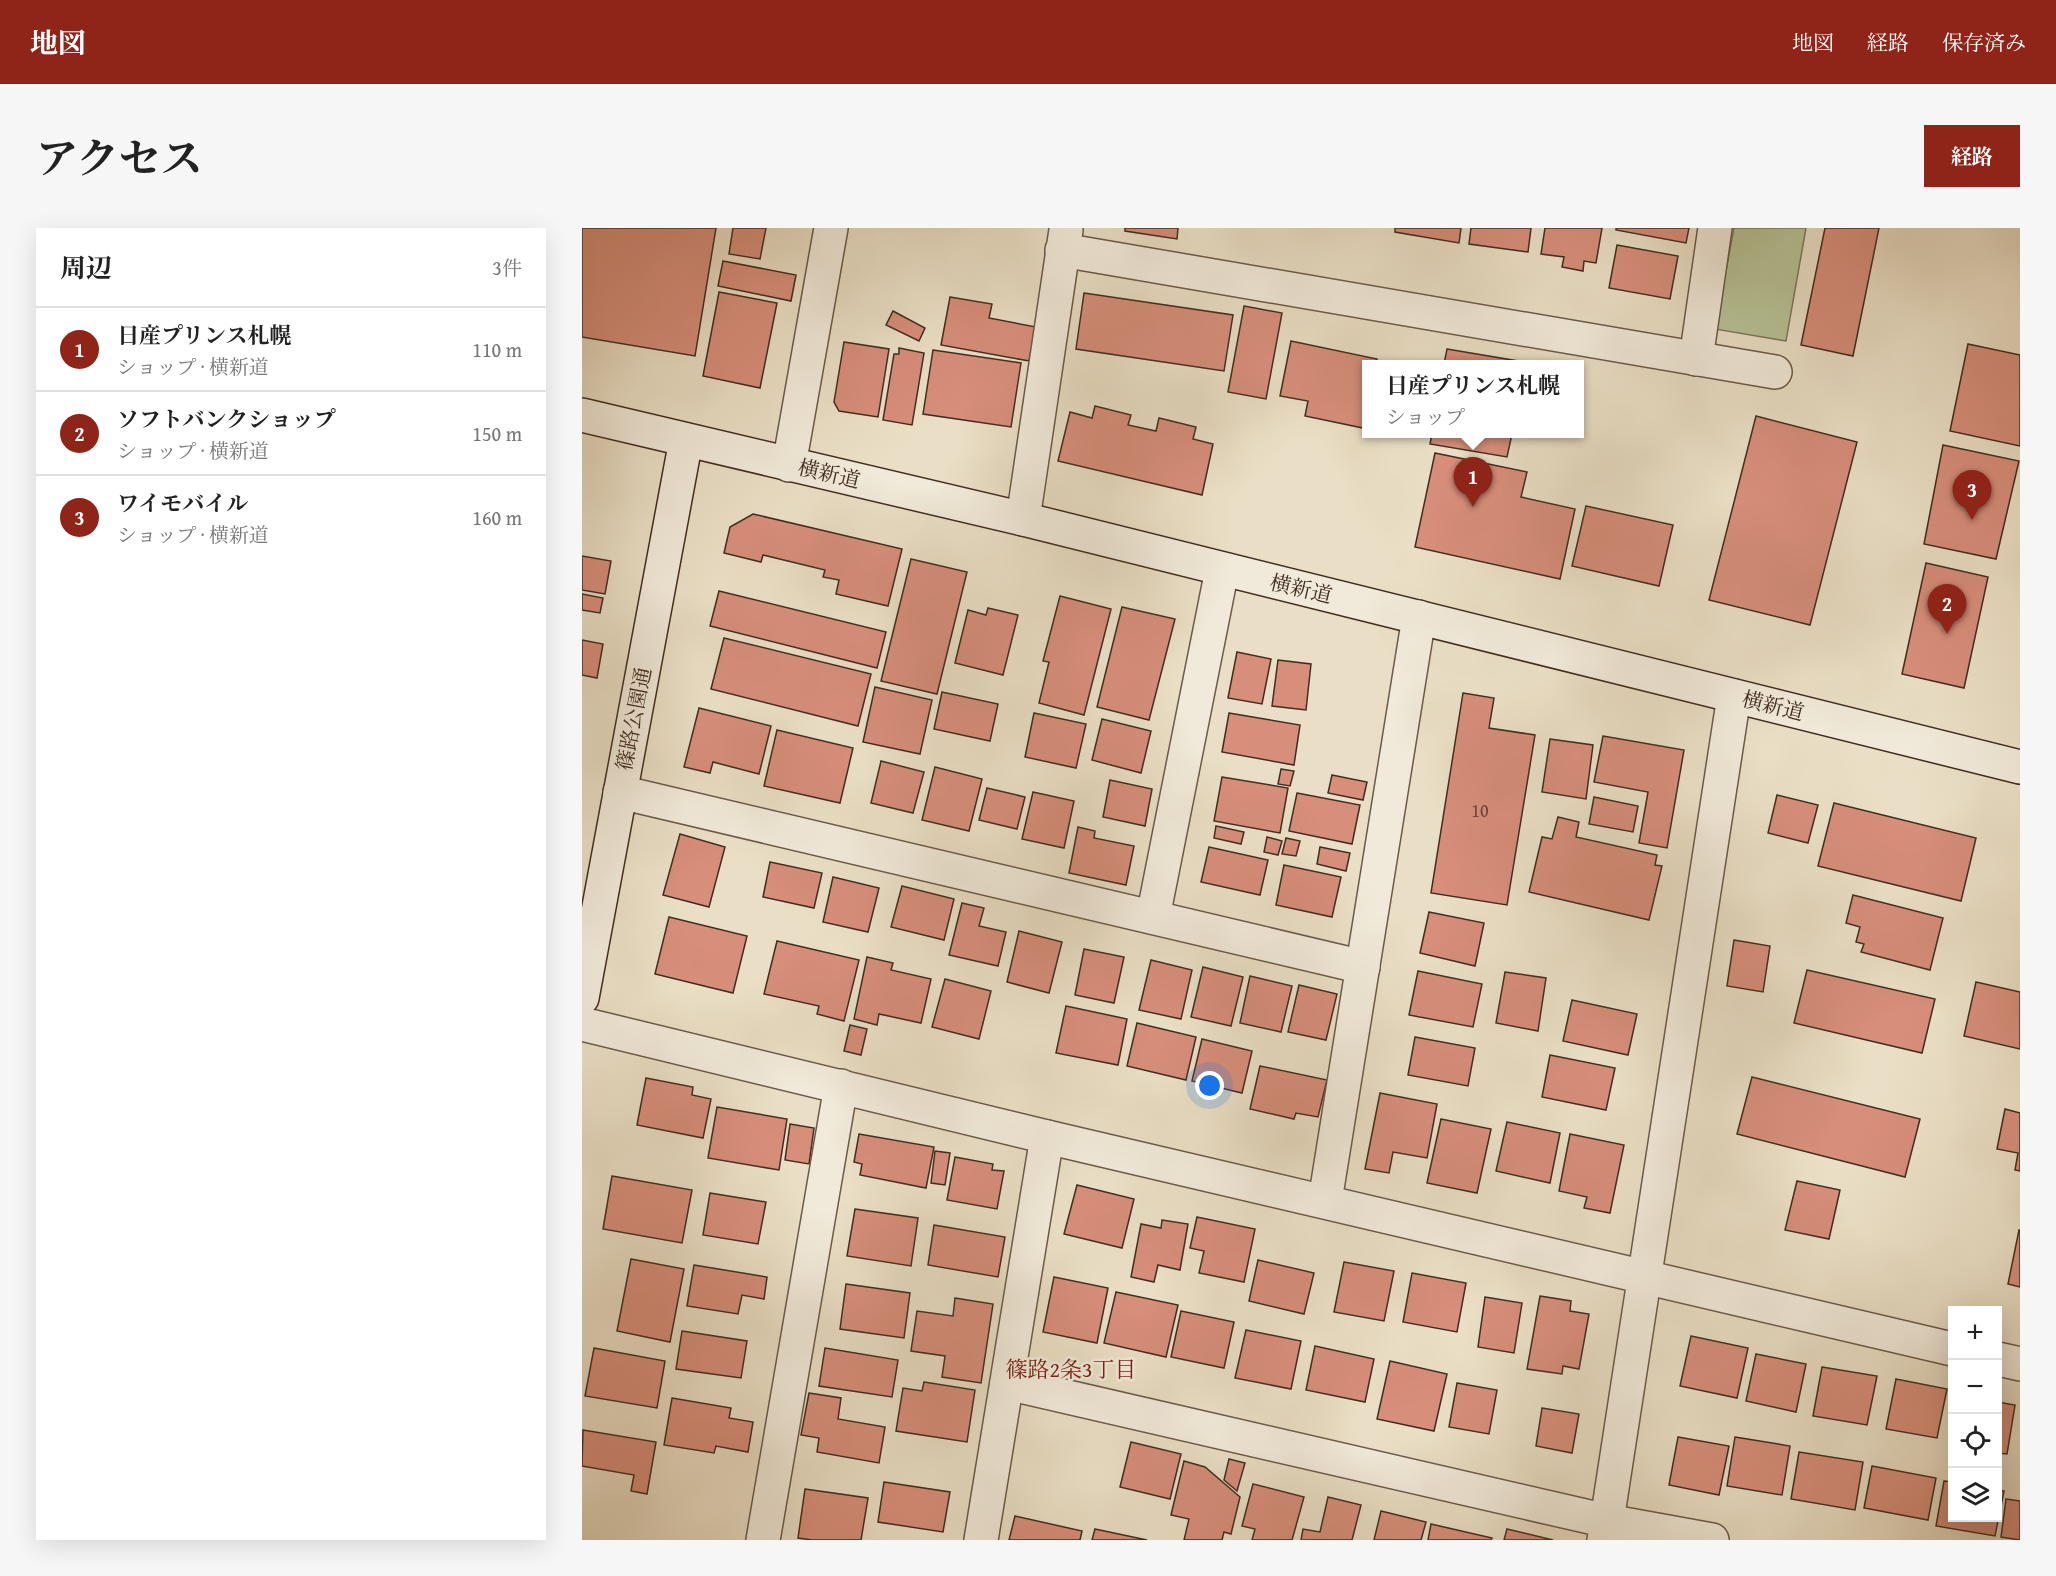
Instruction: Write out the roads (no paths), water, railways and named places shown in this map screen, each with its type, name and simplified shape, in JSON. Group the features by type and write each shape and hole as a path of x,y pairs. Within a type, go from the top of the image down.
{"street":[{"path":"789,465 831,228"},
{"path":"1696,359 1715,228"},
{"path":"1023,519 1064,239 1775,372"},
{"name":"横新道","path":"582,415 1023,519 2020,766"},
{"name":"篠路公園通","path":"582,998 686,440"},
{"path":"1153,917 1222,570"},
{"path":"1325,1201 1419,617"},
{"path":"1606,1530 1734,696"},
{"path":"620,792 1363,967"},
{"path":"582,1024 1047,1137 1948,1347"},
{"path":"763,1540 841,1086"},
{"path":"981,1540 1047,1137"},
{"path":"2002,1360 2020,1364"},
{"path":"1008,1383 1606,1530 1712,1540"}],"place":[{"name":"日産プリンス札幌","path":"1473,507"},
{"name":"ワイモバイル","path":"1972,520"},
{"name":"ソフトバンクショップ","path":"1947,634"}],"district":[{"name":"篠路2条3丁目","path":"1071,1369"}]}
